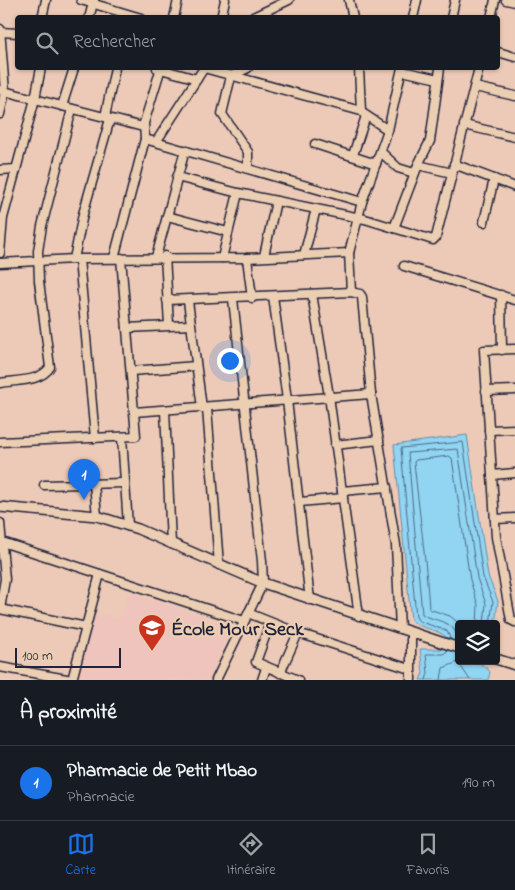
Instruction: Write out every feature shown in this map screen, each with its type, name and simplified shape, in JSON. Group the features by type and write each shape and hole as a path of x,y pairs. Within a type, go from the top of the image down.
{"street":[{"path":"43,15 46,0"},
{"path":"80,0 93,2 133,15"},
{"path":"175,15 178,0"},
{"path":"222,15 224,0"},
{"path":"257,15 289,0"},
{"path":"349,0 353,15"},
{"path":"414,15 418,0"},
{"path":"452,15 456,0"},
{"path":"491,15 493,0"},
{"path":"506,0 515,2"},
{"path":"90,15 93,2"},
{"path":"0,114 3,91 0,31 15,33"},
{"path":"500,53 515,57"},
{"path":"0,253 2,225 35,99 41,70"},
{"path":"62,106 73,70"},
{"path":"95,438 77,259 83,214 107,118 115,70"},
{"path":"0,442 136,436 127,328 118,258 145,139 144,127 158,70"},
{"path":"166,70 197,79"},
{"path":"156,142 203,70"},
{"path":"211,70 364,114 388,130"},
{"path":"231,76 244,70"},
{"path":"352,155 364,114 359,70"},
{"path":"351,292 349,253 362,202 388,130 402,70"},
{"path":"406,70 438,79"},
{"path":"394,228 414,173 430,141 440,70"},
{"path":"177,177 238,193 358,217 434,239 478,70"},
{"path":"231,76 222,114 248,152 250,160 248,168"},
{"path":"474,87 515,96"},
{"path":"3,91 144,127"},
{"path":"0,382 36,378 47,371 50,366 39,281 40,262 38,251 42,226 72,109"},
{"path":"464,125 515,137"},
{"path":"145,139 362,202"},
{"path":"315,144 376,164"},
{"path":"156,257 185,150"},
{"path":"381,152 398,168 414,173"},
{"path":"454,164 515,187"},
{"path":"418,165 452,172"},
{"path":"0,170 16,169"},
{"path":"484,222 494,179"},
{"path":"222,258 238,193"},
{"path":"264,256 276,201"},
{"path":"304,255 316,209"},
{"path":"167,216 228,232"},
{"path":"0,263 165,256 247,258 349,253"},
{"path":"165,256 169,325"},
{"path":"247,258 252,298"},
{"path":"404,266 515,300"},
{"path":"167,300 188,301 351,292 360,294 362,297 370,394 396,545 400,629"},
{"path":"312,294 329,396 359,616"},
{"path":"501,295 502,350"},
{"path":"272,296 300,502 310,600"},
{"path":"216,680 263,583 233,299"},
{"path":"188,301 196,366 204,408 219,566"},
{"path":"127,328 190,325"},
{"path":"515,349 484,350 497,546 512,621 515,622"},
{"path":"131,371 196,366"},
{"path":"486,391 515,390"},
{"path":"134,412 370,394"},
{"path":"165,410 172,544"},
{"path":"489,430 515,429"},
{"path":"122,437 128,526"},
{"path":"336,445 379,440"},
{"path":"492,475 515,473"},
{"path":"44,485 125,483"},
{"path":"94,484 97,516"},
{"path":"300,502 387,487"},
{"path":"0,507 97,516 128,526 263,583 455,647"},
{"path":"495,519 515,518"},
{"path":"0,524 4,579 0,607 86,627"},
{"path":"2,542 244,621"},
{"path":"0,667 72,680 100,574"},
{"path":"248,613 298,633 410,669"},
{"path":"270,622 256,660 257,664 298,680"},
{"path":"411,632 411,680"},
{"path":"280,673 298,633"},
{"path":"500,660 515,665"},
{"path":"262,680 266,668"}],"shaded area":[{"name":"École Mour Seck","path":"130,592 231,627 209,680 90,680 76,677 93,612 120,619"}],"water":[{"path":"467,435 488,576 498,601 496,620 455,620 455,665 482,665 490,672 488,680 420,680 423,673 420,649 443,649 447,638 439,632 420,626 411,620 394,445"}],"place":[{"name":"Pharmacie de Petit Mbao","path":"84,500"},
{"name":"École Mour Seck","path":"152,652"}]}
